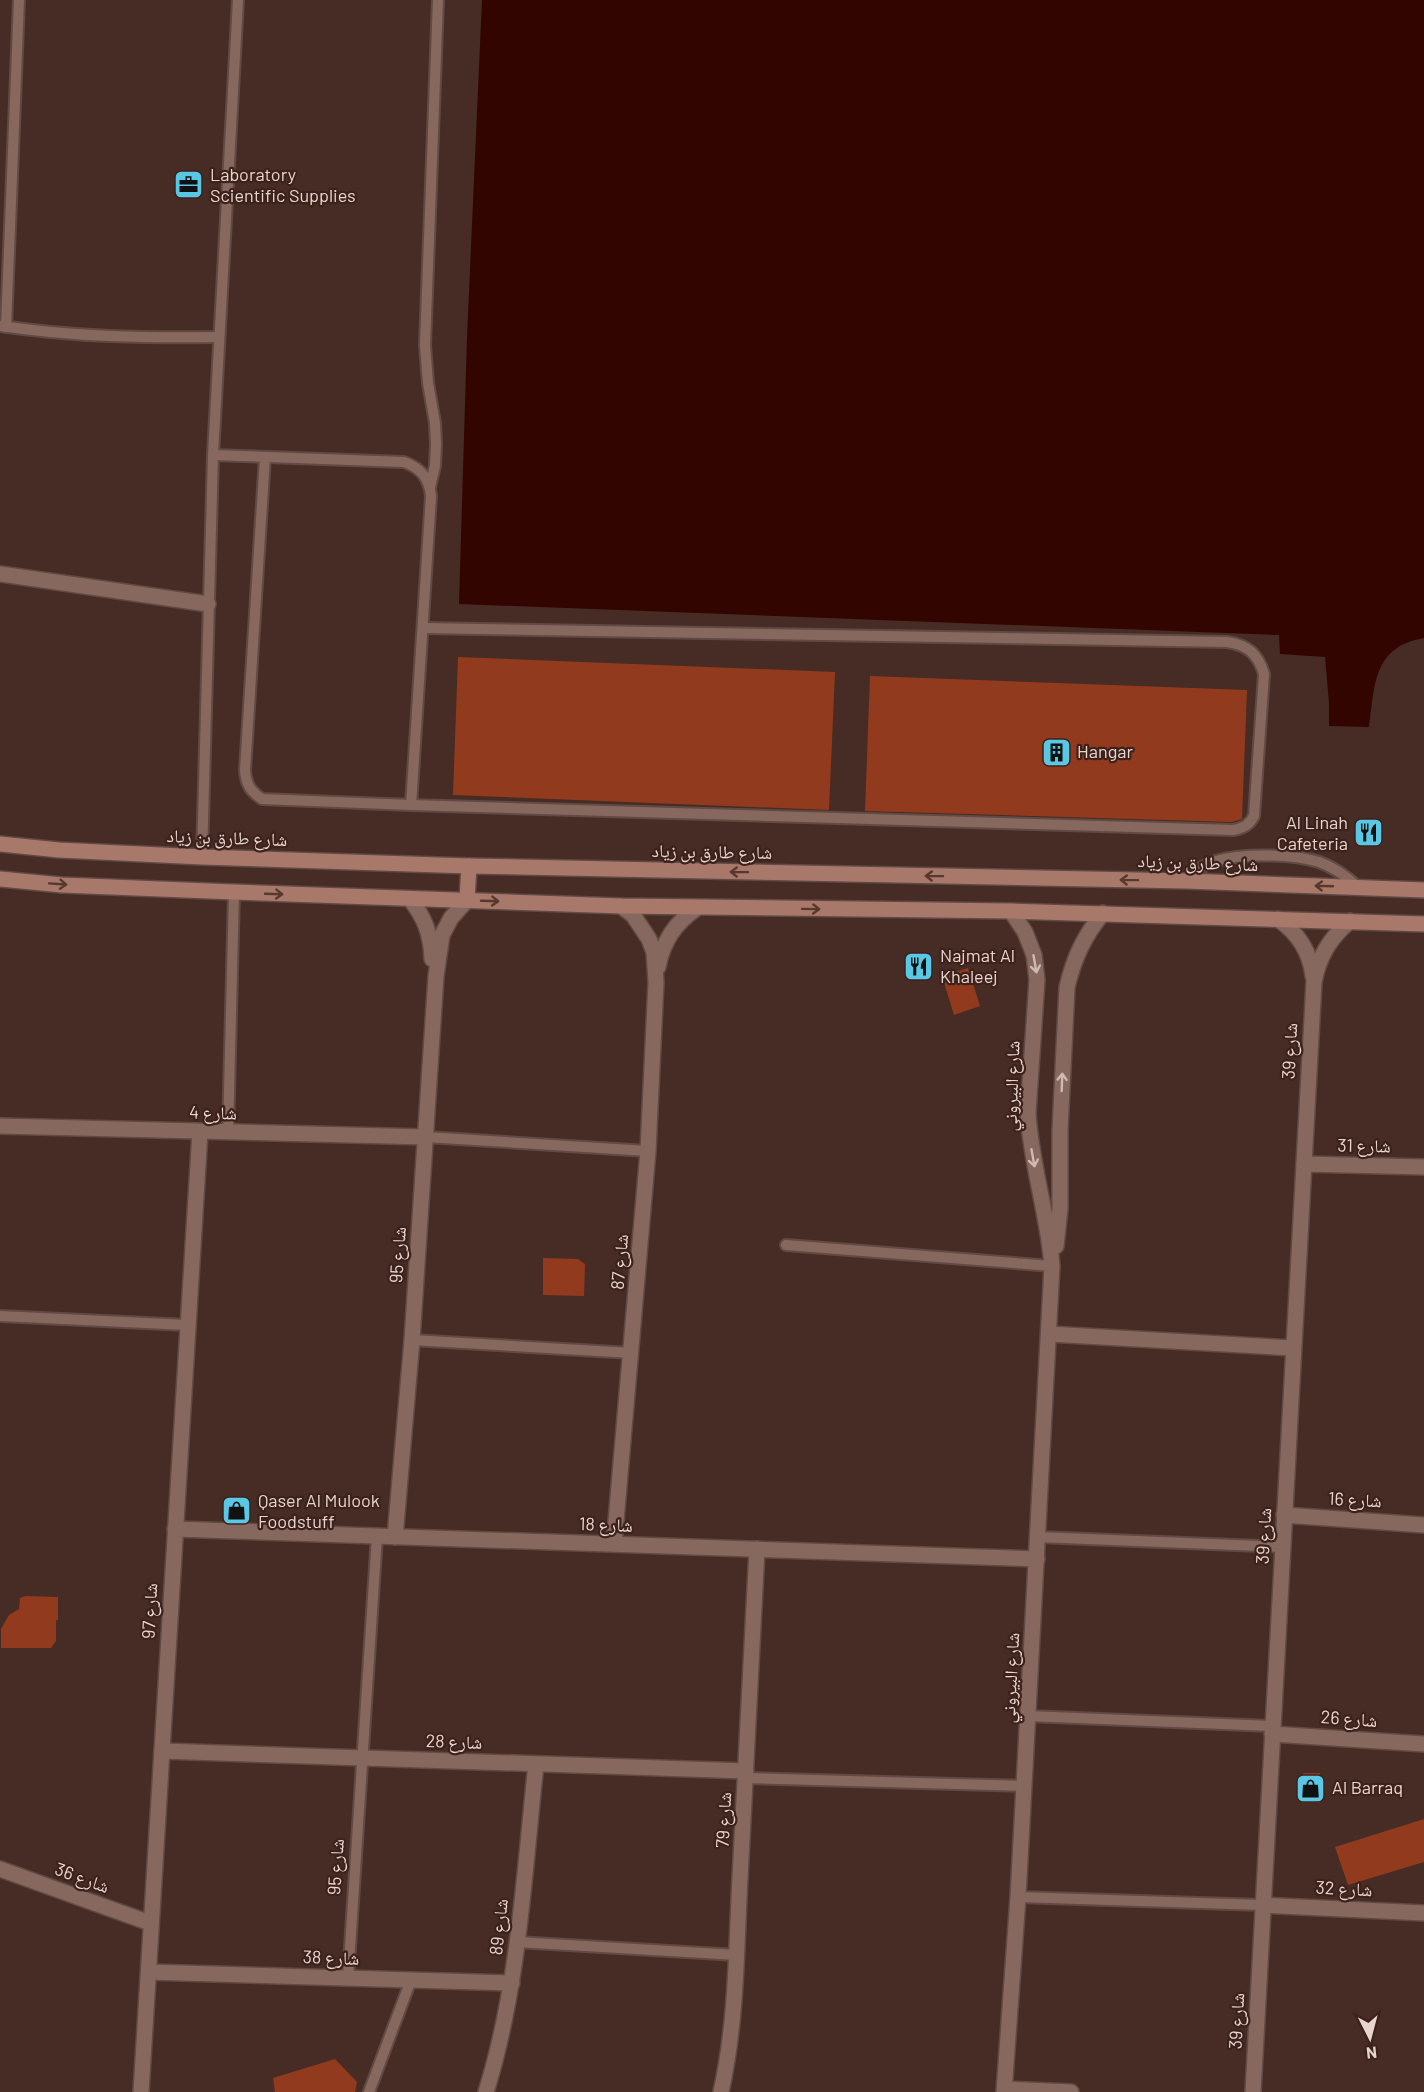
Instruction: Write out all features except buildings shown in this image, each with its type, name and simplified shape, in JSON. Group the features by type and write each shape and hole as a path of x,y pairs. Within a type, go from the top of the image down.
{"main road":[{"name":"شارع طارق بن زياد","path":"0,844 202,857 469,866 1186,881 1424,890"},
{"path":"467,900 469,866"},
{"path":"0,879 62,885 621,906 1103,913 1424,924"}],"street":[{"path":"0,574 208,604"},
{"name":"شارع 95","path":"410,899 419,910 429,930 436,976"},
{"name":"شارع 95","path":"395,1537 412,1340 436,976 440,944 446,926 467,900"},
{"name":"شارع 87","path":"614,1544 648,1151 656,982 654,952 649,939 633,915 621,906"},
{"name":"شارع 87","path":"656,982 667,938 685,916 697,908"},
{"name":"شارع البيروني","path":"1004,2091 1018,1897 1052,1266 1050,1236 1029,1134 1028,1113 1037,980 1034,955 1025,932 1011,911"},
{"name":"شارع البيروني","path":"1052,1266 1058,1238 1060,1209 1060,1131 1067,987 1079,947 1103,913"},
{"name":"شارع 39","path":"1278,919 1290,928 1304,946 1312,967 1314,982"},
{"name":"شارع 39","path":"1253,2092 1314,982 1317,968 1329,942 1350,921"},
{"name":"شارع 4","path":"0,1126 426,1137"},
{"name":"شارع 97","path":"141,2092 200,1132"},
{"name":"شارع 31","path":"1304,1164 1424,1167"},
{"path":"1049,1334 1293,1348"},
{"name":"شارع 16","path":"1284,1515 1424,1525"},
{"name":"شارع 18","path":"174,1529 1037,1559"},
{"name":"شارع 79","path":"721,2092 733,2028 757,1550"},
{"name":"شارع 26","path":"1273,1730 1424,1744"},
{"name":"شارع 28","path":"162,1751 536,1764 746,1775"},
{"name":"شارع 89","path":"486,2092 501,2043 512,1983 536,1764"},
{"name":"شارع 36","path":"0,1869 150,1923"},
{"name":"شارع 32","path":"1262,1905 1424,1912"},
{"name":"شارع 38","path":"149,1972 512,1983"},
{"path":"1004,2091 1071,2092"}],"lane":[{"path":"19,0 3,326 76,335 148,338 219,337"},
{"path":"202,857 213,455 238,0"},
{"path":"411,805 430,487 435,466 436,444 425,345 438,0"},
{"path":"213,455 404,462 421,470 430,487"},
{"path":"265,457 246,782 252,792 262,798 411,805 1233,830 1250,823 1254,816 1264,686 1262,667 1252,651 1240,644 423,628"},
{"path":"1186,881 1194,872 1215,861 1245,857 1281,857 1319,862 1340,872 1358,887"},
{"path":"228,1133 234,892"},
{"path":"426,1137 648,1151"},
{"path":"786,1245 1052,1266"},
{"path":"0,1316 187,1325"},
{"path":"412,1340 632,1353"},
{"name":"شارع 95","path":"348,1978 377,1536"},
{"path":"1038,1537 1283,1547"},
{"path":"1028,1716 1273,1730"},
{"path":"746,1775 1024,1786"},
{"path":"1018,1897 1262,1905"},
{"path":"517,1942 737,1955"},
{"path":"369,2092 411,1980"}],"shaded area":[{"path":"482,0 1424,0 1424,638 1407,643 1386,659 1376,682 1369,727 1329,726 1325,657 1280,654 1279,635 459,604 467,337"}],"place":[{"name":"Laboratory Scientific Supplies","path":"189,185"},
{"name":"Hangar","path":"1056,752"},
{"name":"Al Linah Cafeteria","path":"1369,833"},
{"name":"Najmat Al Khaleej","path":"919,966"},
{"name":"Qaser Al Mulook Foodstuff","path":"237,1511"},
{"name":"Al Barraq","path":"1311,1788"}]}
